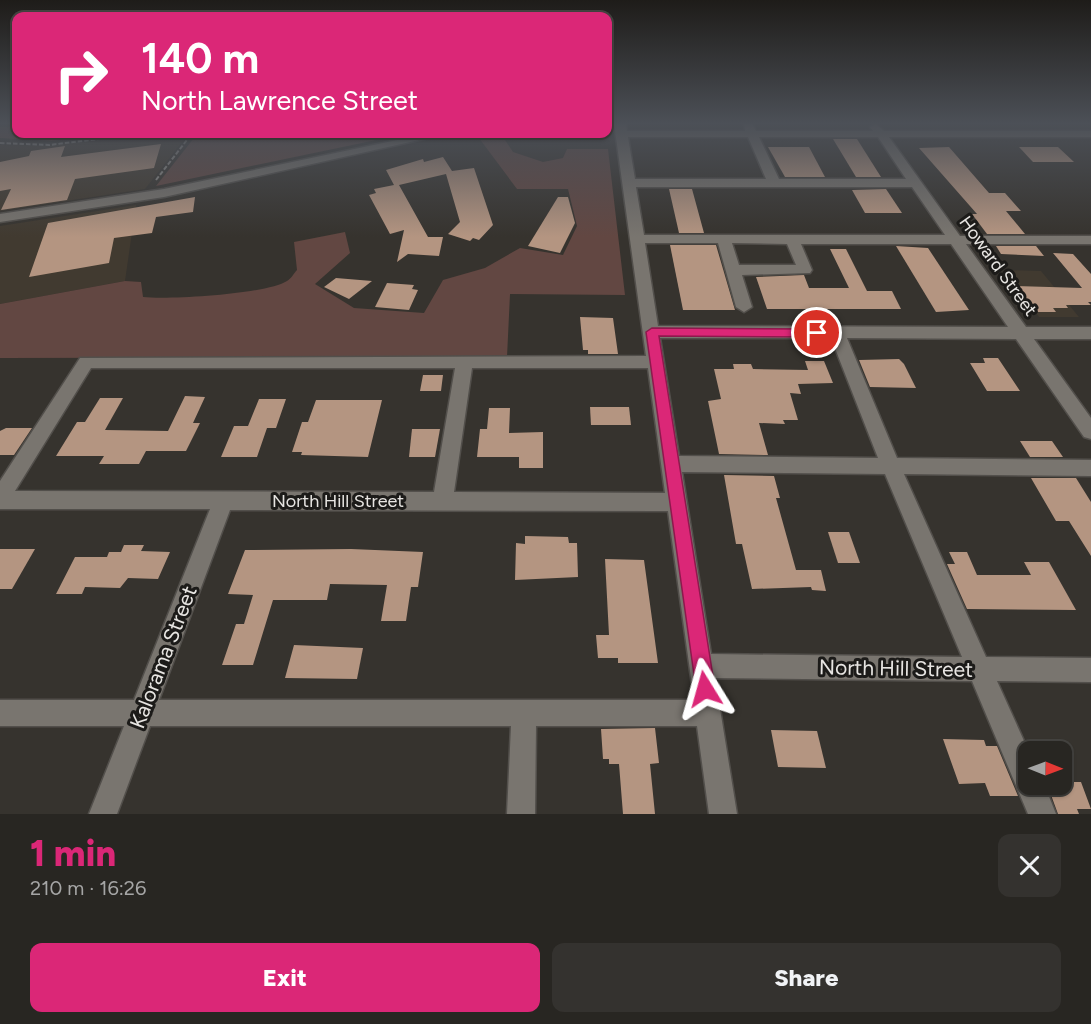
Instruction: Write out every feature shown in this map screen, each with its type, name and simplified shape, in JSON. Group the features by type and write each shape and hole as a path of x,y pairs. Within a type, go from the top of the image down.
{"street":[{"path":"0,219 164,193 314,161"},
{"path":"626,161 723,814"},
{"path":"764,161 774,183"},
{"name":"Howard Street","path":"900,161 1091,432"},
{"path":"629,183 915,183"},
{"path":"637,239 1091,240"},
{"path":"724,240 744,307"},
{"path":"733,270 805,270 793,240"},
{"path":"652,332 1091,333"},
{"path":"837,333 891,466 1018,758"},
{"path":"0,499 86,362 657,362"},
{"path":"443,502 464,362"},
{"path":"671,464 1091,468"},
{"name":"North Hill Street","path":"0,499 676,502"},
{"name":"Kalorama Street","path":"102,814 223,501"},
{"name":"North Hill Street","path":"702,666 1091,670"},
{"path":"0,713 709,713"},
{"path":"521,814 524,713"},
{"path":"1034,795 1042,814"}],"path":[{"path":"152,185 171,161"}],"shaded area":[{"path":"0,161 167,161 145,189 0,211"},
{"path":"176,161 276,161 156,186"},
{"path":"496,161 609,161 625,295 510,294 507,357 0,358 0,304 125,281 141,282 143,297 156,298 240,293 276,286 287,281 297,270 294,242 345,232 350,253 315,284 354,308 424,313 443,280 485,268 520,248 563,255 577,226 568,189 517,189"},
{"path":"136,205 125,281 0,304 0,226"},
{"path":"1004,270 1041,271 1079,317 1039,317"}],"building":[{"path":"156,161 154,168 75,179 67,200 1,210 11,189 0,191 0,162"},
{"path":"416,161 446,161 452,171 474,168 493,225 479,240 473,238 470,241 448,234 460,222 446,174 399,185 428,237 443,237 439,256 408,254 397,262 404,230 390,234 369,195 376,193 374,189 394,185 386,170"},
{"path":"776,161 816,161 825,177 785,177"},
{"path":"846,161 871,161 881,177 856,177"},
{"path":"930,161 961,161 989,193 1005,193 1021,211 1006,211 1025,234 987,234 972,214 977,214"},
{"path":"1032,161 1074,162 1033,162"},
{"path":"669,189 692,189 704,233 679,233"},
{"path":"886,189 902,213 865,213 852,190"},
{"path":"195,197 193,212 156,217 152,233 114,238 109,263 29,277 48,223"},
{"path":"558,197 568,197 575,223 560,253 528,246"},
{"path":"670,245 716,245 735,310 683,310"},
{"path":"896,246 928,248 969,310 936,312"},
{"path":"996,246 1036,246 1044,256 1001,254"},
{"path":"830,249 846,249 867,291 892,291 901,309 767,309 756,277 804,275 809,288 849,288"},
{"path":"1053,253 1073,254 1091,274 1091,302 1088,302 1091,305 1066,305 1068,308 1053,308 1056,312 1036,312 1016,286 1082,288"},
{"path":"336,278 372,281 349,299 324,287"},
{"path":"387,283 414,285 412,289 418,290 409,310 375,307"},
{"path":"580,317 613,318 618,354 588,354 588,350 583,350"},
{"path":"983,358 998,358 1020,391 987,391 970,363 985,363"},
{"path":"899,359 916,388 870,387 859,360"},
{"path":"805,361 824,361 833,383 798,384 801,394 790,393 798,420 783,420 785,424 759,423 768,455 719,454 708,401 721,399 714,369 734,369 733,364 751,364 753,369 808,370"},
{"path":"423,375 443,375 441,391 420,391"},
{"path":"185,396 205,397 193,423 200,423 186,451 146,451 139,464 99,464 104,456 56,456 77,422 85,422 100,398 123,398 105,430 168,431"},
{"path":"259,399 286,399 276,428 267,428 257,457 221,457 234,426 248,426"},
{"path":"316,400 382,400 368,457 301,455 302,452 292,452 302,422 308,422"},
{"path":"590,407 629,407 631,425 591,425"},
{"path":"489,408 510,408 509,433 543,432 543,468 519,468 519,457 477,457 480,429 487,429"},
{"path":"6,428 32,428 14,455 0,455 0,431"},
{"path":"412,429 440,429 435,457 409,457"},
{"path":"1020,441 1052,441 1063,457 1030,457"},
{"path":"724,475 774,476 780,498 776,498 796,570 821,570 826,591 812,590 811,587 752,589 742,544 736,544"},
{"path":"1031,478 1076,478 1091,502 1091,556 1069,521 1056,521"},
{"path":"828,532 849,532 860,563 838,563"},
{"path":"525,536 568,537 569,543 577,543 578,577 515,580 516,543 525,544"},
{"path":"124,545 144,545 141,551 170,552 158,579 128,578 120,588 85,587 82,594 56,594 75,557 107,557 109,552 121,552"},
{"path":"0,549 35,549 12,589 0,589"},
{"path":"351,549 423,552 418,587 411,587 406,621 381,621 387,585 330,584 327,600 273,600 253,665 222,665 236,624 244,624 253,595 228,594 245,550"},
{"path":"949,552 967,552 977,575 1031,575 1024,562 1049,562 1076,610 967,609 947,564 955,564"},
{"path":"605,559 644,560 658,663 618,663 618,658 598,658 596,635 609,635"},
{"path":"294,645 363,648 357,679 285,678"},
{"path":"655,728 659,763 650,764 655,814 623,814 619,764 609,764 609,759 603,759 601,729"},
{"path":"771,730 817,731 826,768 778,767"},
{"path":"943,739 984,740 986,746 997,746 1018,796 990,796 985,783 959,784"},
{"path":"1072,782 1081,782 1091,809 1077,809 1079,814 1058,814 1051,795 1072,795"}],"route":[{"path":"705,689 652,332 817,333"}]}
